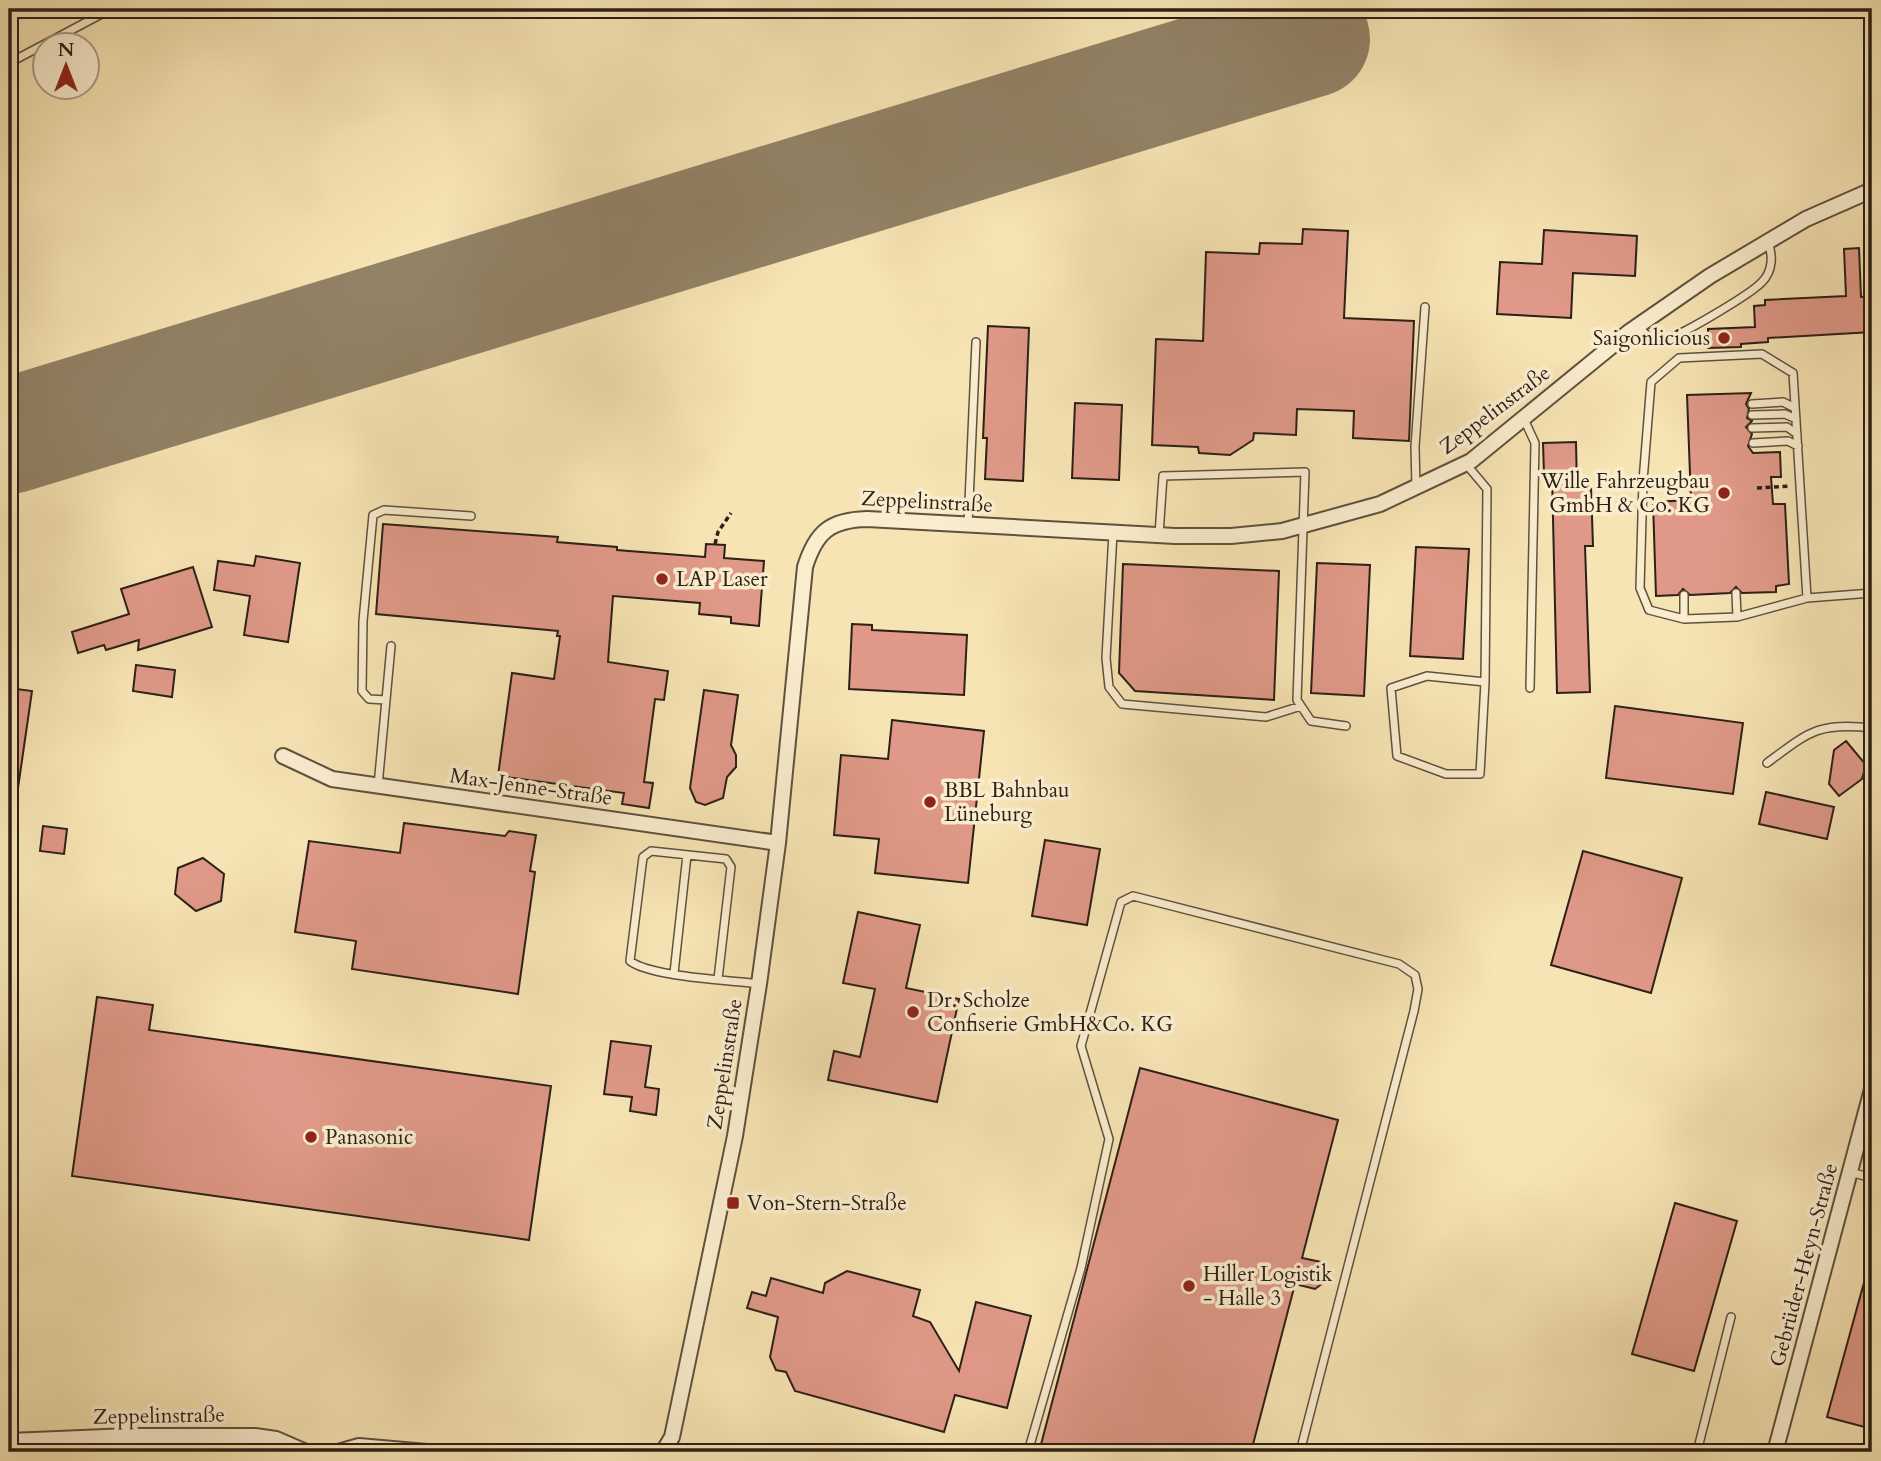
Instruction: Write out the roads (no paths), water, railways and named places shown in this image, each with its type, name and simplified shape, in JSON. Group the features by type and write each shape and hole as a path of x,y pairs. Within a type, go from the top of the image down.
{"street":[{"name":"Zeppelinstraße","path":"663,1452 672,1437 733,1147 778,843 805,567 811,546 824,531 843,520 1159,536 1231,536 1302,526 1380,503 1465,464 1638,326 1806,219 1872,190"},
{"name":"Max-Jenne-Straße","path":"283,756 332,779 778,843"},
{"name":"Gebrüder-Heyn-Straße","path":"1775,1452 1872,1089"},
{"name":"Zeppelinstraße","path":"9,1441 168,1435 255,1436 276,1439 306,1452"},
{"path":"338,1452 359,1446 427,1452"}],"lane":[{"path":"9,63 111,9"},
{"path":"1638,326 1650,339 1660,341 1674,338 1748,293 1764,281 1772,261 1768,242"},
{"path":"1416,488 1415,447 1425,307"},
{"path":"968,525 976,342"},
{"path":"1807,598 1793,373 1762,354 1679,358 1651,382 1643,481 1640,588 1649,610 1684,619 1737,617 1807,598 1872,593"},
{"path":"1752,404 1783,402 1795,408"},
{"path":"1752,415 1785,414 1796,419"},
{"path":"1524,418 1535,443 1530,688"},
{"path":"1752,428 1787,427 1797,434"},
{"path":"1753,443 1788,441 1798,446"},
{"path":"1465,464 1487,489 1485,682 1480,774 1446,774 1397,756 1391,688 1427,677 1485,682"},
{"path":"1159,536 1163,476 1305,472 1297,700 1311,721 1346,726"},
{"path":"386,700 369,699 362,691 363,621 373,515 384,510 471,516"},
{"path":"1113,533 1106,658 1109,687 1122,704 1266,717 1301,706"},
{"path":"1736,593 1737,617"},
{"path":"1684,595 1684,619"},
{"path":"378,786 391,646"},
{"path":"1767,763 1808,733 1822,727 1872,728"},
{"path":"718,979 731,867 726,859 652,851 643,857 630,961 640,969 674,973 718,979 759,984"},
{"path":"674,973 687,855"},
{"path":"1028,1452 1081,1268 1110,1139 1081,1046 1121,902 1133,896 1399,964 1415,975 1418,989 1414,1011 1300,1452"},
{"path":"1850,1172 1872,1178"},
{"path":"1697,1452 1731,1317"}],"place":[{"name":"Saigonlicious","path":"1724,338"},
{"name":"Wille Fahrzeugbau GmbH & Co. KG","path":"1724,493"},
{"name":"LAP Laser","path":"662,579"},
{"name":"BBL Bahnbau Lüneburg","path":"930,802"},
{"name":"Dr. Scholze Confiserie GmbH&Co. KG","path":"913,1012"},
{"name":"Panasonic","path":"311,1137"},
{"name":"Von-Stern-Straße","path":"733,1203"},
{"name":"Hiller Logistik - Halle 3","path":"1189,1286"}]}
